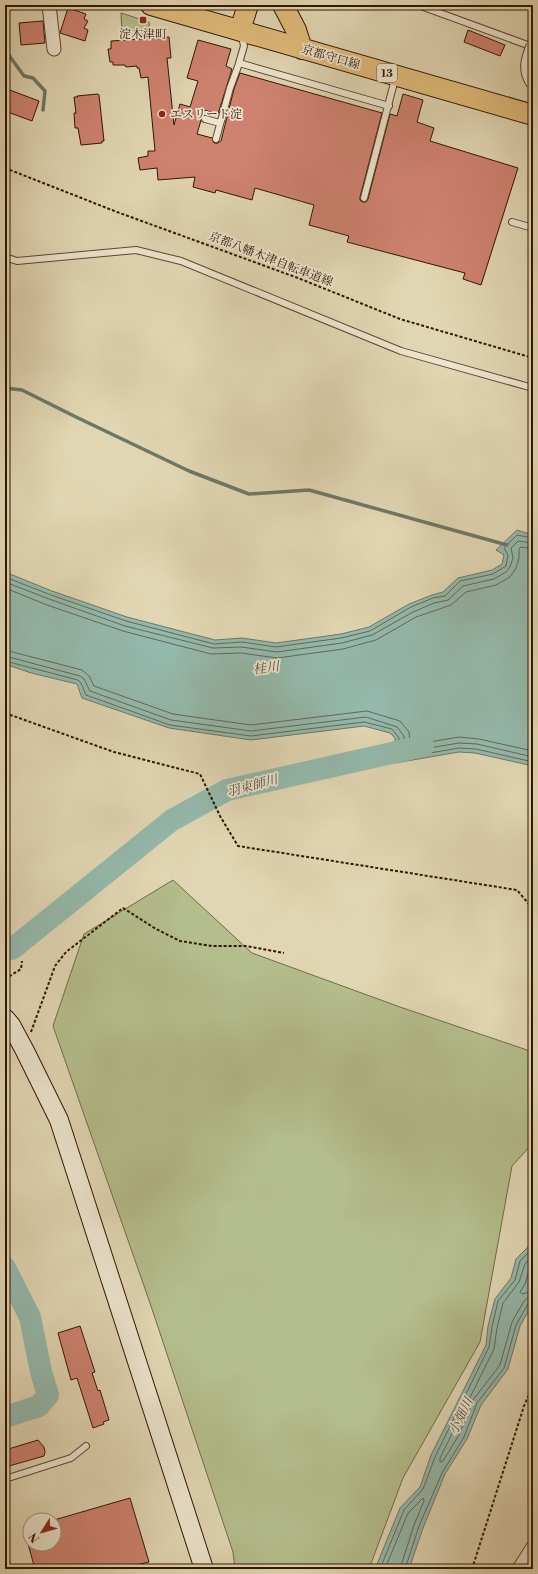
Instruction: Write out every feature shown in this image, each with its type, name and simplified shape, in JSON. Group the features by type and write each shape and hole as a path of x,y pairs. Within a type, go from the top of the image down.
{"main road":[{"name":"京都守口線","path":"151,5 533,115"},
{"path":"240,30 248,5"},
{"path":"283,5 296,30 302,48"}],"street":[{"path":"49,5 54,50"},
{"path":"533,47 528,59 527,69 533,83"},
{"path":"5,1018 11,1025 25,1051 61,1124 204,1569"},
{"path":"519,1569 533,1547"}],"lane":[{"path":"418,5 533,47"},
{"path":"216,139 230,88 244,46 240,30"},
{"path":"240,61 239,63 389,106"},
{"path":"364,198 396,76"},
{"path":"205,119 220,123"},
{"path":"512,222 533,228"},
{"path":"5,257 17,261 136,250 181,260 401,351 533,388"},
{"path":"5,1479 71,1458 86,1446"},
{"path":"5,1560 9,1569"}],"path":[{"name":"京都八幡木津自転車道線","path":"5,168 117,212 298,278 400,319 533,358"},
{"path":"5,713 114,752 200,774 220,816 238,846 517,890 533,909"},
{"path":"25,1051 55,966 66,952 123,908 156,929 180,941 212,946 246,946 284,953"},
{"path":"5,979 21,969 22,961"},
{"path":"472,1569 519,1421 533,1386"}],"green space":[{"path":"121,13 149,22 150,34 122,36"},
{"path":"173,880 252,953 400,1007 533,1052 533,1143 512,1166 480,1342 403,1478 369,1569 235,1569 233,1552 150,1303 53,1026 84,934"}],"water":[{"name":"桂川","path":"517,530 533,535 533,766 475,753 459,752 395,763 395,738 390,733 364,726 251,740 169,728 82,698 77,684 31,673 5,664 5,572 52,591 127,617 215,640 242,638 276,643 341,634 369,627 409,604 443,592 458,578 492,570 502,564 504,555 496,550"},
{"name":"小畑川","path":"533,1242 533,1303 520,1326 508,1369 481,1405 467,1439 445,1474 423,1528 409,1569 375,1569 400,1508 420,1487 431,1455 486,1345 488,1326 495,1299 511,1278 516,1259"}],"building":[{"path":"68,8 86,14 84,19 88,21 84,28 88,30 85,41 60,33"},
{"path":"43,21 45,43 21,45 19,23"},
{"path":"468,30 505,45 500,56 464,42"},
{"path":"169,37 171,58 167,58 174,125 180,104 190,107 198,81 187,78 198,40 231,49 226,66 232,69 218,114 204,110 197,134 212,138 214,143 221,141 234,89 240,73 382,113 360,197 362,202 366,202 368,199 390,114 397,116 403,94 423,100 417,122 434,128 430,141 518,168 481,285 463,279 465,273 347,242 349,236 309,225 314,205 255,188 252,200 216,190 215,193 193,187 195,177 158,180 157,168 140,170 138,158 148,156 148,151 155,151 148,77 141,78 139,68 137,68 137,66 126,67 125,65 113,65 113,62 110,62 108,49 111,49 111,41"},
{"path":"7,89 39,101 32,121 5,111 5,96"},
{"path":"98,94 104,141 102,141 102,143 81,145 78,128 75,128 74,113 76,113 74,97"},
{"path":"80,1326 95,1372 92,1373 98,1391 100,1390 109,1420 103,1422 104,1424 93,1428 77,1378 71,1380 58,1333"},
{"path":"38,1440 44,1447 44,1456 9,1466 5,1450"},
{"path":"130,1498 149,1562 128,1567 128,1569 35,1569 30,1552 62,1552 62,1518"}],"waterway":[{"path":"5,47 8,54 24,76 33,78 45,91 43,110"},
{"path":"5,220 6,216"},
{"path":"5,388 22,390 189,471 249,494 309,490 507,545"},
{"name":"羽束師川","path":"12,949 172,820 227,790 423,746"},
{"path":"5,1268 30,1317 41,1372 48,1395 39,1406 5,1417"}],"place":[{"name":"淀木津町","path":"143,20"},
{"name":"エスリード淀","path":"162,114"}]}
